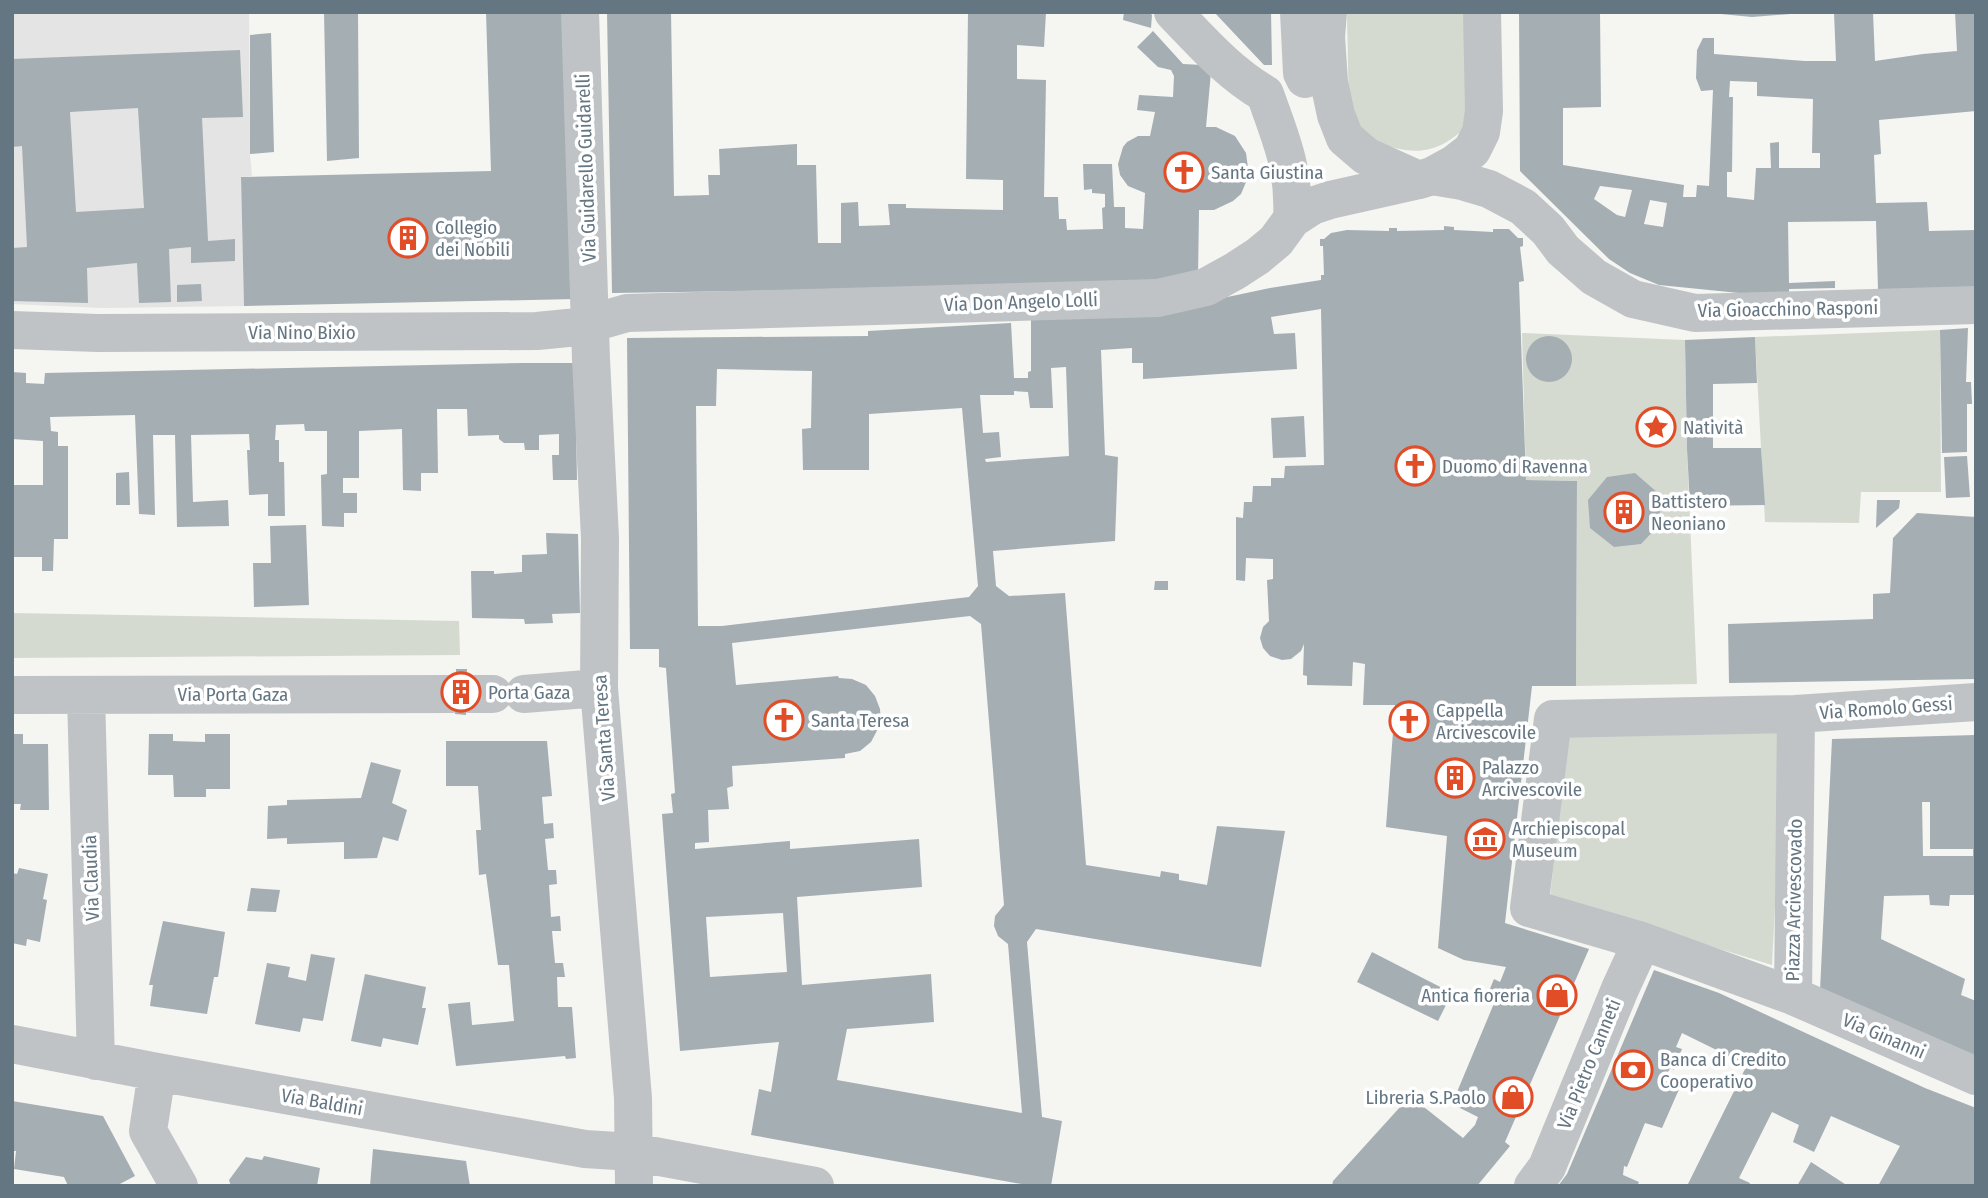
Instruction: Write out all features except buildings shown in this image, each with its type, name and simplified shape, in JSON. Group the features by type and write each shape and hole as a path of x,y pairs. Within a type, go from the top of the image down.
{"street":[{"name":"Via Guidarello Guidarelli","path":"580,12 591,324"},
{"path":"1173,12 1226,67 1265,94 1282,92 1302,73 1318,21"},
{"path":"1302,73 1324,113 1345,138 1366,156 1425,178 1454,164 1472,150 1481,132 1484,111 1482,12"},
{"path":"1318,21 1336,115 1345,138"},
{"path":"1265,94 1291,171 1294,194 1292,219"},
{"name":"Via Don Angelo Lolli","path":"591,324 627,313 1158,298 1206,287 1234,271 1258,256 1276,241 1292,219 1312,206 1425,178"},
{"name":"Via Gioacchino Rasponi","path":"1425,178 1462,180 1489,189 1523,207 1548,230 1563,250 1594,277 1633,299 1695,313 1976,305"},
{"name":"Via Nino Bixio","path":"12,330 98,333 537,331 591,324"},
{"name":"Via Santa Teresa","path":"591,324 600,538 599,688 633,1098 634,1169"},
{"name":"Via Porta Gaza","path":"12,695 485,694 599,688"},
{"name":"Via Claudia","path":"86,695 96,1060"},
{"name":"Via Romolo Gessi","path":"1796,714 1976,702"},
{"name":"Piazza Arcivescovado","path":"1796,714 1793,996 1642,941 1529,908 1553,719 1796,714"},
{"name":"Via Pietro Canneti","path":"1533,1186 1548,1167 1619,989 1642,941"},
{"name":"Via Ginanni","path":"1793,996 1976,1076"},
{"name":"Via Baldini","path":"12,1044 585,1149 634,1169 815,1186"},
{"path":"157,1072 149,1131 179,1186"}],"shaded area":[{"path":"12,12 249,12 252,176 241,177 244,306 103,308 12,304"},
{"path":"1347,12 1470,12 1467,126 1439,146 1414,151 1387,146 1364,132 1352,111 1350,98"},
{"path":"1940,330 1941,492 1861,492 1859,523 1765,522 1755,337"},
{"path":"1522,333 1685,340 1697,684 1576,686 1577,481 1526,480"},
{"path":"12,613 459,621 460,655 12,658"},
{"path":"1784,732 1772,965 1550,897 1568,734"}],"place":[{"name":"Santa Giustina","path":"1184,172"},
{"name":"Collegio dei Nobili","path":"408,238"},
{"name":"Natività","path":"1656,427"},
{"name":"Duomo di Ravenna","path":"1415,466"},
{"name":"Battistero Neoniano","path":"1624,512"},
{"name":"Porta Gaza","path":"461,692"},
{"name":"Santa Teresa","path":"784,720"},
{"name":"Cappella Arcivescovile","path":"1409,721"},
{"name":"Palazzo Arcivescovile","path":"1455,778"},
{"name":"Archiepiscopal Museum","path":"1485,839"},
{"name":"Antica fioreria","path":"1557,995"},
{"name":"Banca di Credito Cooperativo","path":"1633,1070"},
{"name":"Libreria S.Paolo","path":"1513,1097"}]}
